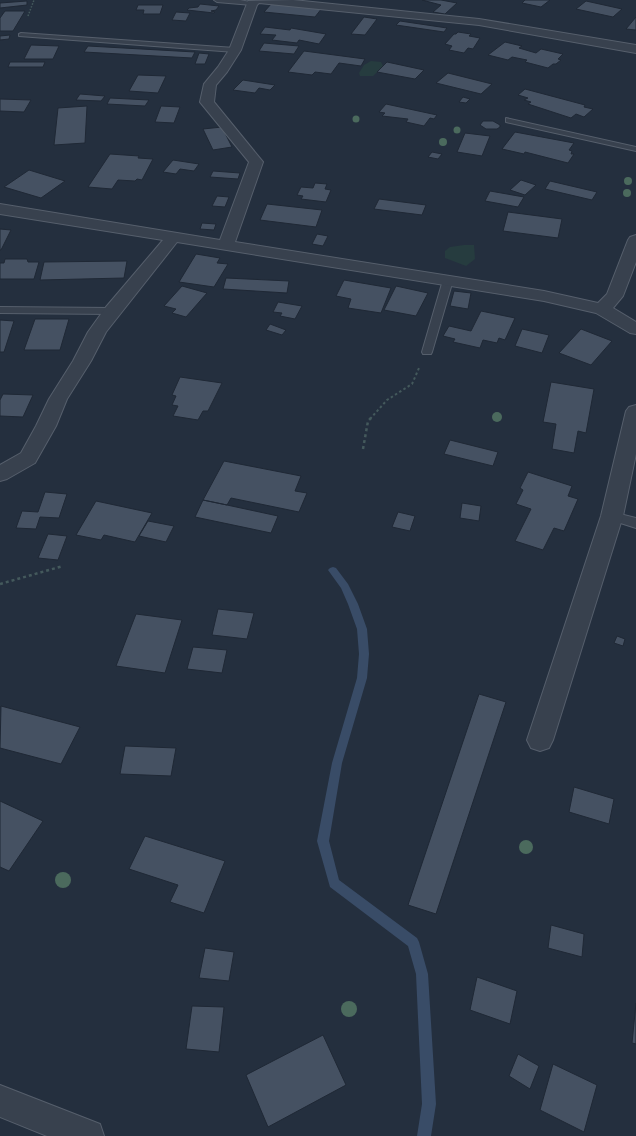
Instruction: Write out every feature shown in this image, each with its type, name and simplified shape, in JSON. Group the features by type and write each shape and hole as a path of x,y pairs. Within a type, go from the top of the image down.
{"street":[{"path":"226,246 256,162 207,102 210,84 223,69 235,50 256,1 479,22 636,49"},
{"path":"0,208 174,236 226,246 332,260 544,296 602,309 636,329"},
{"path":"0,474 28,458 46,426 58,399 82,361 97,332 112,311 174,236"},
{"path":"602,309 615,296 636,240"},
{"path":"540,740 612,516 636,411"},
{"path":"0,1101 88,1136"}],"lane":[{"path":"218,0 256,1"},
{"path":"21,35 235,50"},
{"path":"509,120 636,149"},
{"path":"427,352 448,280"},
{"path":"0,310 112,311"},
{"path":"612,516 636,523"}],"path":[{"path":"363,448 368,421 387,400 412,384 427,352"},
{"path":"0,584 62,566"}],"green space":[{"path":"371,61 381,62 383,66 373,76 360,76 359,73 364,65"},
{"path":"474,245 475,259 466,266 445,258 445,251 450,247"}],"building":[{"path":"422,0 441,0 457,3 445,14 433,12 441,5"},
{"path":"525,0 550,0 541,7 522,3"},
{"path":"27,1 27,5 0,8 0,3"},
{"path":"586,1 622,9 613,17 576,9"},
{"path":"272,3 322,8 315,17 264,12"},
{"path":"200,4 219,6 216,10 211,11 215,12 214,13 187,10 189,8 198,7"},
{"path":"138,5 163,5 160,14 143,14 144,10 136,10"},
{"path":"5,11 25,11 13,31 0,31 0,18"},
{"path":"176,12 190,13 186,21 172,20"},
{"path":"364,17 377,19 365,35 351,34"},
{"path":"636,17 636,30 626,29"},
{"path":"400,21 447,28 444,32 396,25"},
{"path":"265,27 290,30 291,28 326,34 319,44 299,40 297,43 272,40 276,35 260,34"},
{"path":"458,32 471,34 469,36 480,38 473,49 468,48 464,53 449,50 452,46 445,44 454,34"},
{"path":"10,35 9,39 0,40 0,36"},
{"path":"505,42 522,46 519,48 536,53 541,49 563,54 558,59 561,60 548,68 525,62 527,60 512,57 508,60 488,55"},
{"path":"264,43 299,46 294,54 259,51"},
{"path":"31,45 59,46 53,59 24,59"},
{"path":"88,46 195,52 192,58 84,52"},
{"path":"304,51 365,59 361,66 339,63 331,74 315,72 312,75 288,72"},
{"path":"199,53 209,54 205,64 195,64"},
{"path":"10,62 45,62 43,67 8,67"},
{"path":"387,62 424,70 415,79 377,72"},
{"path":"448,73 492,84 481,94 436,83"},
{"path":"138,75 166,76 158,93 129,91"},
{"path":"243,80 275,85 270,90 259,88 255,93 233,90"},
{"path":"525,89 585,105 584,107 593,109 584,117 576,114 571,118 528,104 531,102 524,100 528,98 518,95"},
{"path":"80,94 105,96 101,101 76,100"},
{"path":"463,97 470,99 466,103 459,102"},
{"path":"110,98 149,100 145,106 107,104"},
{"path":"0,99 31,100 24,112 0,111"},
{"path":"386,104 437,115 434,119 430,118 424,126 406,122 408,119 382,116 385,113 379,112"},
{"path":"87,106 85,143 54,145 58,108"},
{"path":"161,106 180,107 174,123 155,122"},
{"path":"483,121 493,121 500,125 500,127 497,129 486,129 480,125"},
{"path":"222,127 232,147 213,150 203,129"},
{"path":"515,132 574,143 569,150 572,151 571,154 574,154 568,163 525,152 524,154 502,149"},
{"path":"465,133 490,136 482,156 457,152"},
{"path":"432,152 442,154 438,159 428,157"},
{"path":"110,154 139,156 138,158 153,159 142,180 118,180 112,189 88,187"},
{"path":"173,160 199,164 194,171 180,169 176,174 163,172"},
{"path":"29,170 65,181 41,198 4,187"},
{"path":"213,171 240,173 238,179 210,177"},
{"path":"521,180 536,185 525,195 510,190"},
{"path":"550,181 597,192 592,200 545,189"},
{"path":"315,183 327,184 325,189 331,190 326,202 301,199 303,196 297,195 301,187 313,188"},
{"path":"490,191 524,197 518,207 485,201"},
{"path":"217,196 229,197 225,207 212,206"},
{"path":"379,199 426,205 422,215 374,209"},
{"path":"267,204 322,210 316,227 260,220"},
{"path":"508,212 562,219 558,238 503,231"},
{"path":"202,223 216,224 214,230 200,229"},
{"path":"0,229 11,230 1,250 0,250"},
{"path":"317,234 328,236 323,246 312,244"},
{"path":"196,254 220,258 217,263 228,264 214,287 179,282"},
{"path":"5,259 27,259 28,262 39,262 34,279 0,279 0,263 4,263"},
{"path":"127,261 124,278 40,280 44,262"},
{"path":"226,278 289,281 287,293 223,289"},
{"path":"344,280 391,288 381,313 348,308 351,299 336,296"},
{"path":"182,286 207,293 186,317 172,313 176,309 164,306"},
{"path":"396,286 428,293 416,316 384,310"},
{"path":"454,291 471,293 468,309 450,306"},
{"path":"278,302 302,306 295,319 280,316 282,313 273,312"},
{"path":"481,311 515,318 505,340 499,338 497,343 483,340 480,348 453,342 455,339 443,336 449,326 471,331"},
{"path":"35,319 69,319 60,350 24,350"},
{"path":"0,320 14,321 4,352 0,352"},
{"path":"270,324 286,330 282,335 266,330"},
{"path":"522,329 549,335 542,353 515,346"},
{"path":"581,329 612,341 591,365 559,353"},
{"path":"180,377 222,383 208,411 203,411 198,420 173,416 178,406 172,405 176,396 172,395"},
{"path":"551,382 594,389 586,433 578,431 574,453 552,449 556,424 543,422"},
{"path":"3,394 33,395 23,417 0,416 0,400"},
{"path":"450,440 498,452 493,466 444,454"},
{"path":"224,461 301,476 295,491 307,493 299,512 231,498 227,505 203,500"},
{"path":"528,472 572,486 568,496 578,499 564,531 554,528 543,550 515,541 531,509 516,504 523,490 520,488"},
{"path":"45,492 67,494 59,518 40,517 36,529 16,528 22,511 38,512"},
{"path":"203,500 278,516 271,533 195,517"},
{"path":"96,501 152,513 135,542 104,535 101,540 76,535"},
{"path":"462,503 481,506 479,521 460,518"},
{"path":"398,512 415,516 410,531 392,527"},
{"path":"148,521 174,526 166,542 139,536"},
{"path":"48,534 67,536 58,560 38,558"},
{"path":"218,609 254,613 247,639 212,635"},
{"path":"136,614 182,620 165,673 116,666"},
{"path":"617,636 625,639 623,646 614,643"},
{"path":"193,647 227,650 222,673 187,669"},
{"path":"479,694 506,702 436,914 408,905"},
{"path":"1,706 80,727 61,764 0,748"},
{"path":"125,746 176,748 171,776 120,774"},
{"path":"574,787 614,799 609,824 569,812"},
{"path":"0,801 43,821 9,871 0,867"},
{"path":"145,836 225,861 204,913 170,902 178,885 129,869"},
{"path":"551,925 584,934 582,957 548,948"},
{"path":"205,948 234,952 229,981 199,978"},
{"path":"477,977 517,991 510,1024 470,1010"},
{"path":"636,1003 636,1044 632,1043"},
{"path":"192,1006 224,1007 219,1052 186,1049"},
{"path":"323,1035 346,1085 268,1127 246,1075"},
{"path":"518,1054 539,1066 530,1089 509,1076"},
{"path":"553,1064 597,1085 584,1132 540,1110"}],"waterway":[{"path":"333,570 345,586 353,604 362,629 364,654 362,678 337,763 323,841 334,883 413,942 422,974 429,1104 424,1136"}]}
